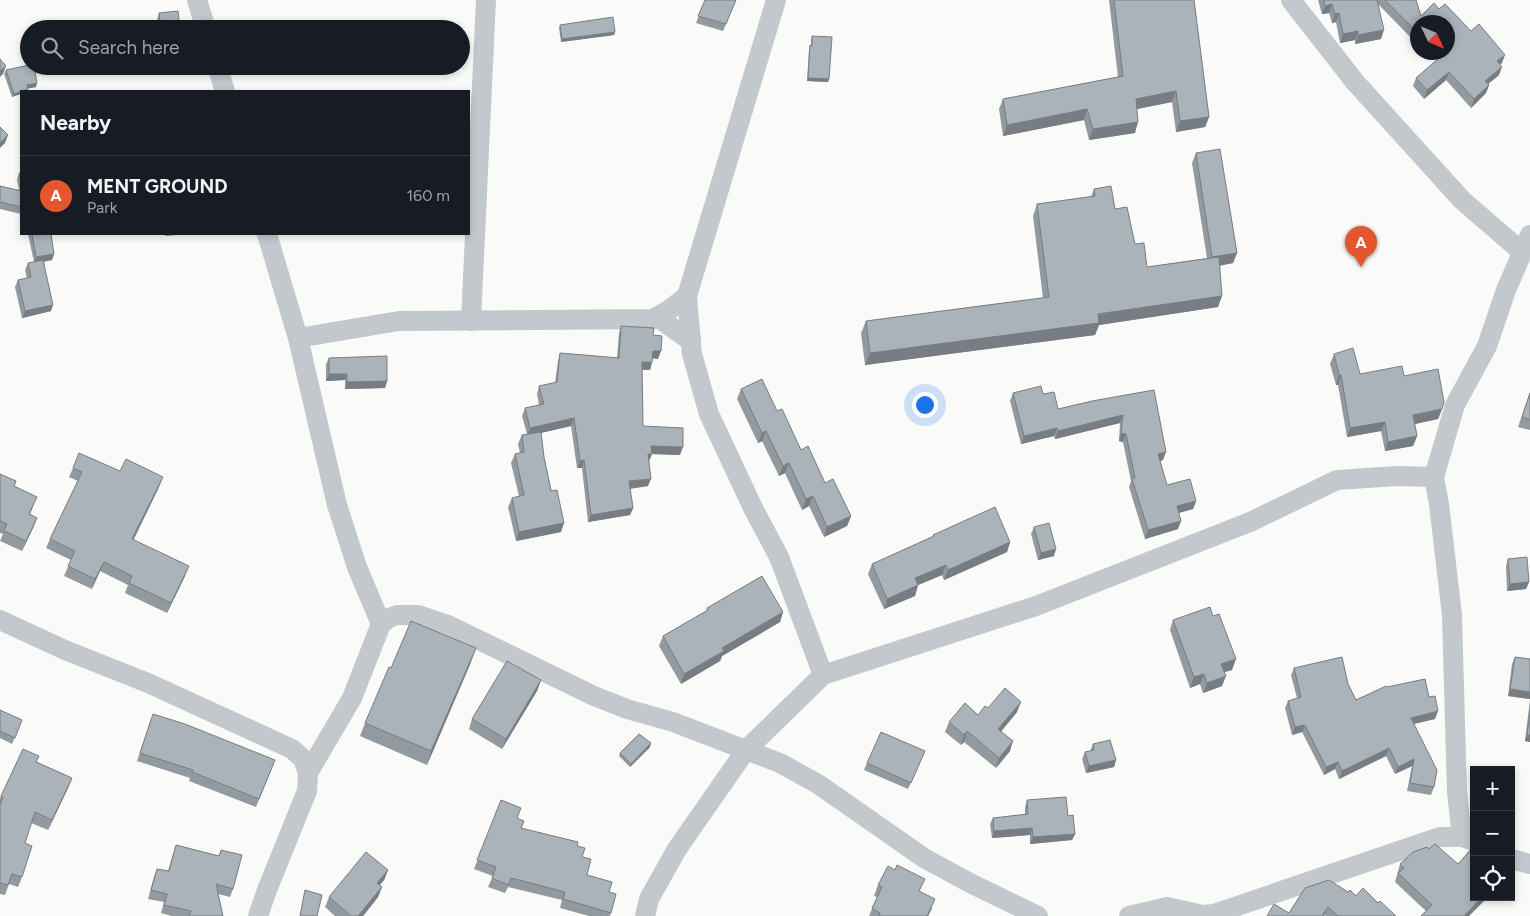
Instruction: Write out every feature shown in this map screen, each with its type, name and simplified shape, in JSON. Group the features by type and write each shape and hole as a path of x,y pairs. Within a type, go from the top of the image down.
{"street":[{"path":"197,0 203,20"},
{"path":"470,321 486,0"},
{"path":"776,0 687,296 692,354 709,414 778,557 823,675"},
{"path":"1129,916 1167,907 1204,915 1214,914 1440,837 1468,839 1457,792 1452,615 1434,477 1455,405 1487,346 1506,290 1526,243 1462,200 1355,82 1291,0"},
{"path":"220,75 225,90"},
{"path":"267,235 298,338 337,505 357,567 381,624"},
{"path":"298,338 399,321 652,319 669,310 687,296"},
{"path":"657,317 691,341"},
{"path":"645,916 653,892 677,849 746,750 823,675 1054,599 1250,522 1338,480 1388,476 1434,477"},
{"path":"308,773 352,698 381,624 397,615 418,615 448,625 594,696 627,709 673,722 780,764 818,784 924,858 1038,916"},
{"path":"0,620 65,650 148,683 292,749 304,759 308,773 307,791 258,916"},
{"path":"1515,860 1530,864"}],"building":[{"path":"705,0 736,0 726,24 698,16"},
{"path":"1114,0 1194,0 1209,117 1180,121 1176,91 1136,99 1138,122 1093,129 1087,109 1007,125 1003,99 1123,76"},
{"path":"1324,0 1377,0 1384,30 1358,35 1358,31 1343,34 1339,13 1335,14 1332,4 1325,6"},
{"path":"1385,0 1416,0 1421,15 1410,15 1410,25"},
{"path":"1434,3 1439,9 1445,4 1471,31 1479,24 1505,55 1497,61 1502,67 1485,81 1489,85 1474,99 1449,72 1427,90 1416,78 1437,60 1455,60 1455,15 1422,15"},
{"path":"178,11 179,20 160,20 159,13"},
{"path":"613,17 615,32 562,39 560,25"},
{"path":"812,36 832,37 829,79 808,78"},
{"path":"0,59 6,66 0,71"},
{"path":"20,67 20,75 36,75 37,83 27,85 28,89 20,90 20,92 14,94 6,70"},
{"path":"0,127 8,135 0,143"},
{"path":"1220,149 1237,253 1212,257 1196,153"},
{"path":"0,186 20,191 20,207 0,202"},
{"path":"1111,186 1115,209 1127,207 1135,244 1144,243 1147,267 1219,257 1222,296 1098,314 1099,323 870,353 866,321 1049,297 1037,204 1095,196 1094,189"},
{"path":"32,235 51,235 54,254 36,257"},
{"path":"43,260 53,305 25,311 18,280 31,277 28,263"},
{"path":"621,326 654,328 653,335 662,336 661,351 653,351 652,362 642,362 643,426 683,428 683,447 651,446 652,454 648,454 651,479 629,481 633,508 591,515 584,460 580,461 574,418 530,428 525,408 544,404 539,386 557,382 560,353 619,358"},
{"path":"1353,348 1360,374 1402,366 1404,376 1438,369 1444,402 1442,409 1413,415 1417,436 1388,442 1385,422 1350,428 1341,375 1339,375 1334,354"},
{"path":"387,356 387,381 347,382 347,374 329,374 329,358"},
{"path":"762,379 777,411 782,409 801,450 808,446 825,483 833,479 851,516 827,527 813,496 806,499 789,463 783,466 766,431 762,433 741,389"},
{"path":"1041,386 1043,394 1054,392 1058,409 1154,390 1166,452 1158,454 1167,485 1190,479 1196,501 1177,506 1181,521 1148,530 1132,479 1135,478 1126,434 1121,433 1123,415 1058,431 1057,428 1024,436 1013,393"},
{"path":"1530,393 1530,420 1522,417"},
{"path":"541,432 551,491 557,490 564,523 519,532 512,498 524,495 515,454 524,452 522,435"},
{"path":"79,453 120,471 126,459 163,477 132,539 189,566 171,603 129,583 132,576 104,562 95,579 68,566 75,551 50,539 82,472 73,468"},
{"path":"0,474 16,481 14,486 37,497 29,514 37,518 26,541 4,531 7,524 0,521"},
{"path":"995,507 1010,542 948,570 946,565 915,578 918,585 887,599 872,564"},
{"path":"1049,523 1056,549 1041,553 1034,527"},
{"path":"1527,557 1529,582 1510,584 1508,559"},
{"path":"762,576 783,612 722,648 724,651 684,674 663,636"},
{"path":"1210,607 1213,616 1219,614 1236,659 1221,664 1226,676 1207,683 1204,674 1194,677 1173,620"},
{"path":"411,621 476,648 431,751 365,723"},
{"path":"1342,657 1348,684 1356,700 1386,686 1425,679 1429,697 1435,696 1438,711 1411,718 1437,770 1434,787 1410,783 1414,759 1398,767 1389,748 1342,771 1338,762 1326,767 1305,725 1295,727 1288,701 1301,697 1294,668"},
{"path":"1515,657 1530,659 1530,692 1510,689"},
{"path":"507,661 541,680 506,739 472,719"},
{"path":"1005,688 1021,702 998,729 1013,741 999,758 967,731 964,735 949,722 965,703 978,715 985,706 988,708"},
{"path":"0,710 22,720 15,738 0,731"},
{"path":"1530,712 1530,735 1527,735"},
{"path":"153,714 185,724 275,760 259,799 192,772 193,770 140,753"},
{"path":"881,732 925,751 911,783 867,763"},
{"path":"639,734 651,743 631,764 620,753"},
{"path":"1110,740 1116,760 1089,766 1085,752 1094,750 1093,744"},
{"path":"23,749 39,756 36,762 72,778 52,820 35,812 25,843 32,846 22,877 12,874 8,885 0,883 0,805 3,797 1,796"},
{"path":"1066,797 1068,816 1073,815 1075,834 1033,837 1032,828 994,831 993,818 1028,814 1027,800"},
{"path":"501,800 521,808 517,818 524,821 521,828 578,842 577,846 585,848 582,857 591,859 587,875 612,882 609,892 616,894 611,913 563,899 565,892 511,878 508,885 492,878 496,867 477,860"},
{"path":"1435,844 1458,864 1470,850 1470,901 1478,901 1464,916 1421,916 1432,905 1398,873 1404,868 1400,864 1413,852 1427,847 1429,849"},
{"path":"176,845 219,856 221,850 242,855 233,889 216,884 223,916 189,916 191,911 164,905 167,894 151,890 157,869 169,871"},
{"path":"366,852 388,870 377,883 382,887 358,916 351,916 329,897"},
{"path":"897,865 925,879 919,891 935,899 927,916 879,916 880,913 872,908 882,887 878,885 888,866 895,870"},
{"path":"1329,880 1348,892 1350,890 1356,896 1363,888 1378,903 1380,901 1396,916 1338,916 1328,907 1322,916 1267,916 1274,904 1289,913 1305,888"},
{"path":"305,890 322,895 317,916 300,916"}],"place":[{"name":"MENT GROUND","path":"1361,267"}]}
